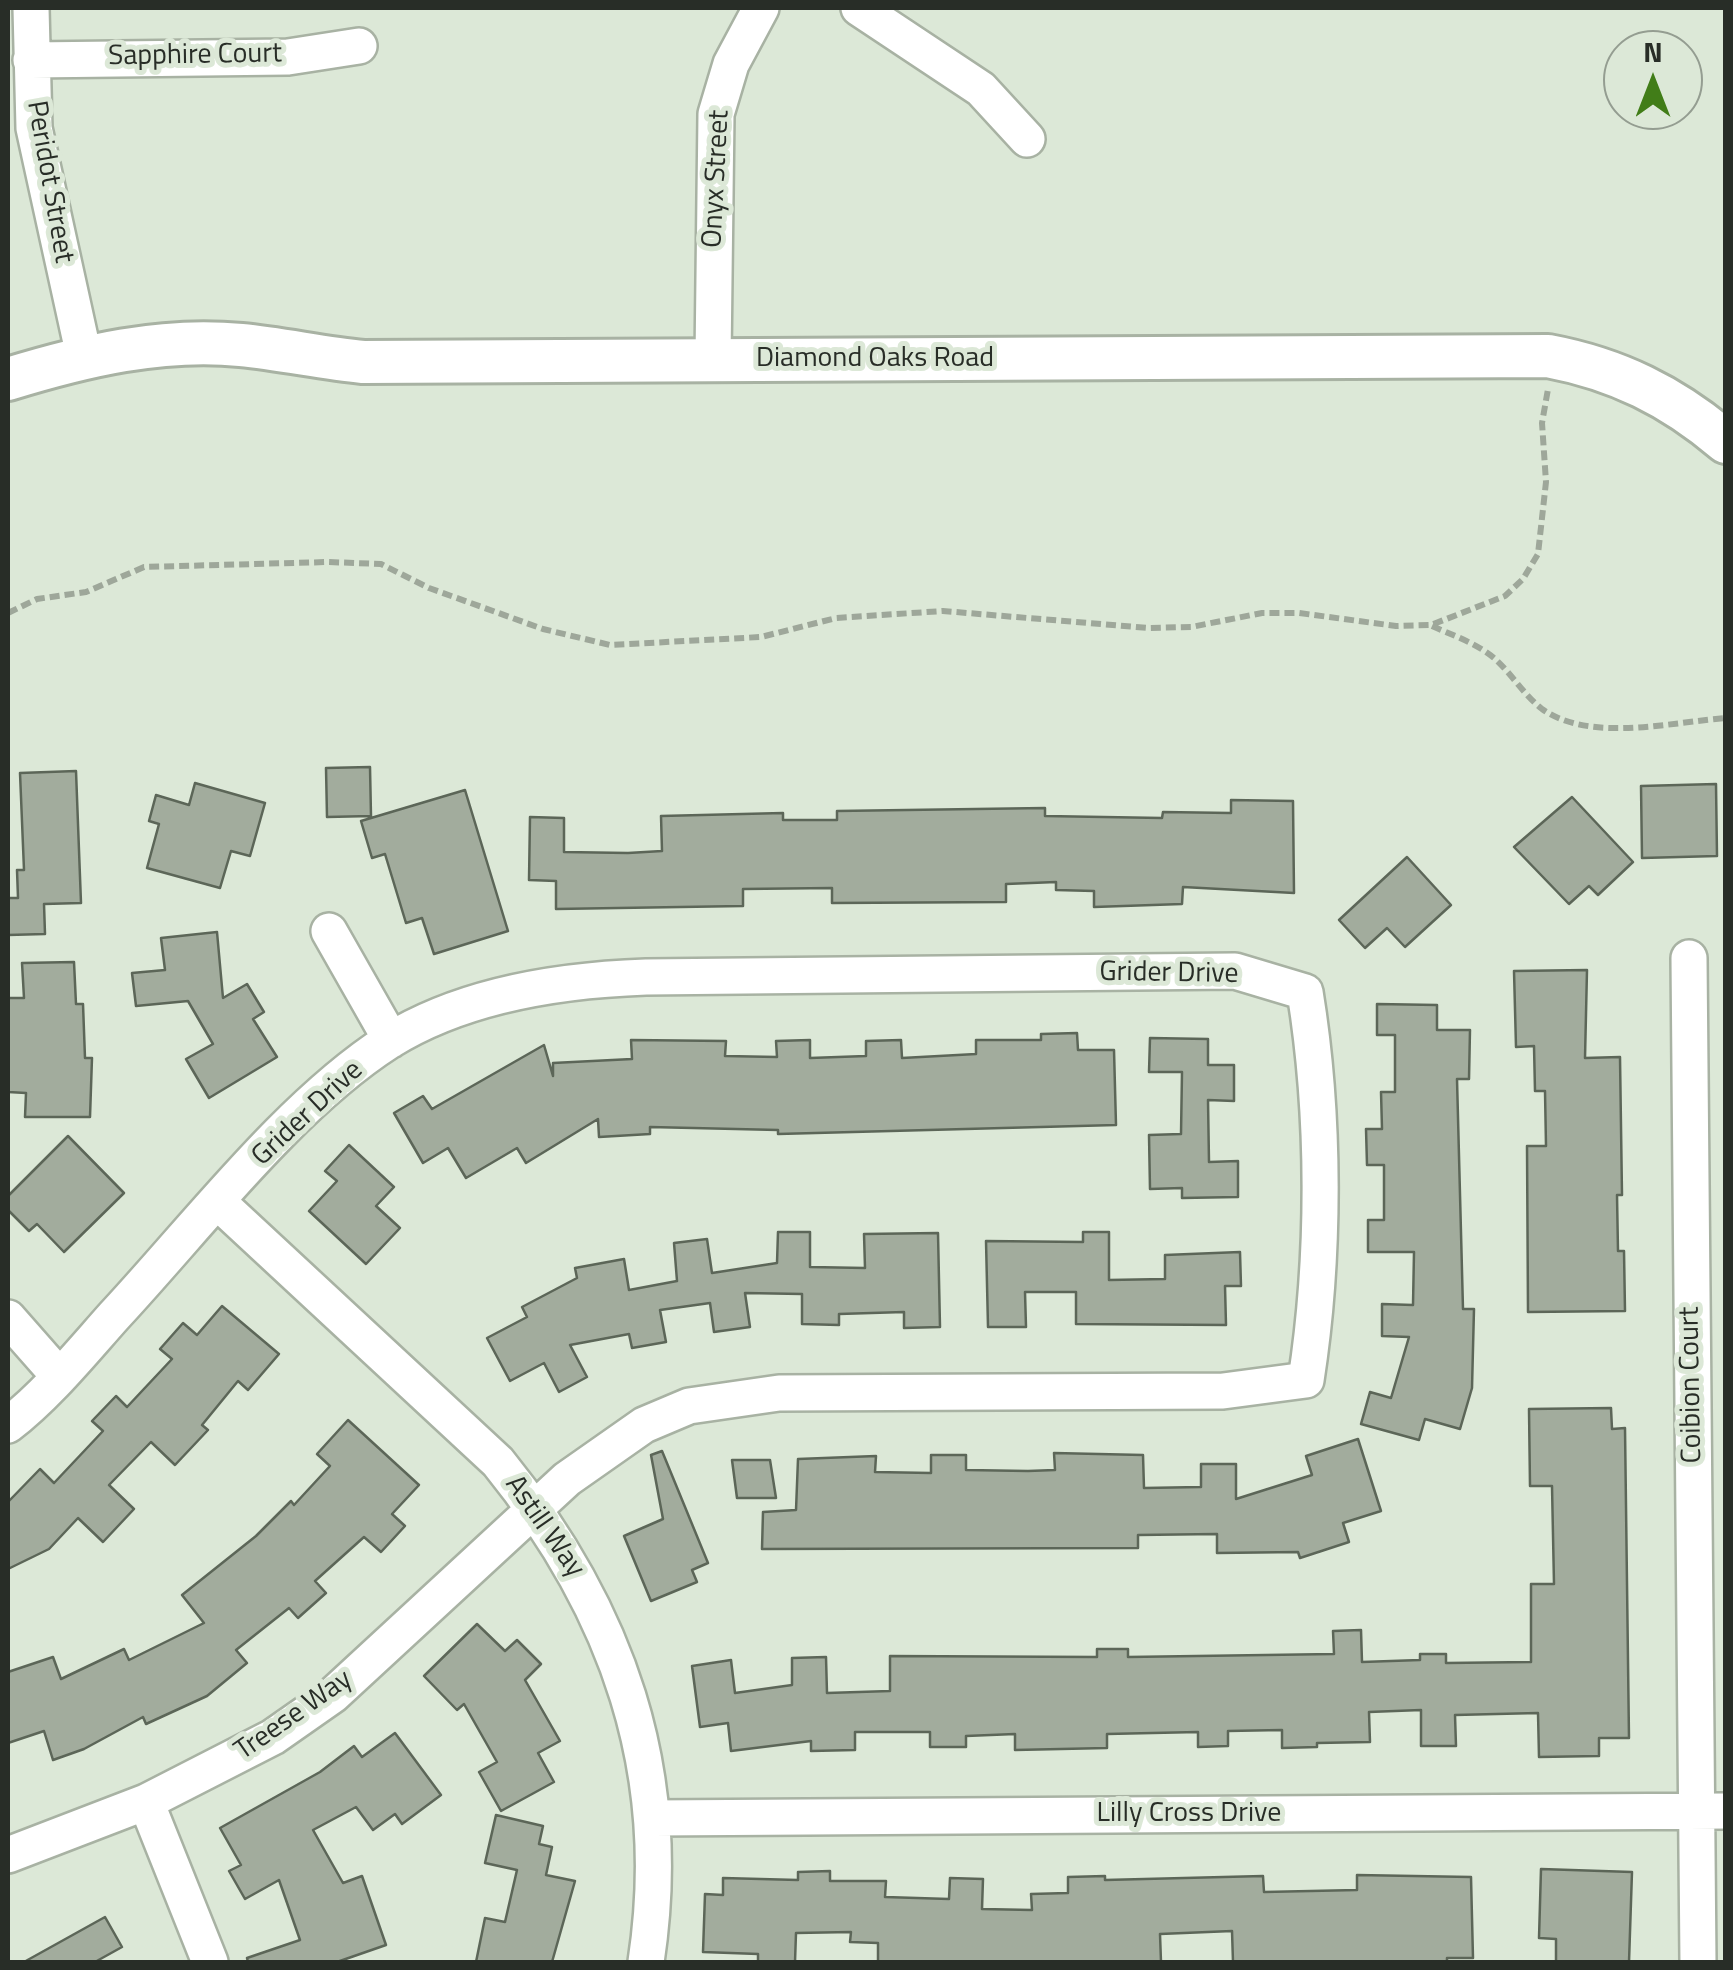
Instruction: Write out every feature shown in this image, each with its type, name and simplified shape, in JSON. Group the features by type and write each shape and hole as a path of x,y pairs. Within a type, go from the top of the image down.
{"street":[{"name":"Peridot Street","path":"32,8 34,128 84,356"},
{"name":"Onyx Street","path":"713,359 716,114 731,64 761,8"},
{"path":"859,8 981,89 1027,138"},
{"name":"Sapphire Court","path":"31,60 288,57 359,46"},
{"name":"Diamond Oaks Road","path":"8,379 84,356 170,345 242,345 363,362 1548,356 1592,364 1661,394 1726,442"},
{"path":"329,931 391,1040"},
{"name":"Coibion Court","path":"1689,958 1711,1811 1698,1962"},
{"name":"Grider Drive","path":"8,1425 59,1376 308,1107 391,1040 518,992 585,979 1235,971 1304,992 1316,1061 1318,1306 1306,1380 1223,1391 779,1394 727,1398 689,1406 644,1425 604,1450 536,1508"},
{"name":"Astill Way","path":"219,1203 498,1462 536,1508 585,1586 613,1650 646,1764 655,1868 646,1962"},
{"path":"8,1318 59,1376"},
{"name":"Treese Way","path":"8,1855 146,1802 272,1738 334,1695 536,1508"},
{"path":"146,1802 210,1962"},
{"name":"Lilly Cross Drive","path":"653,1818 1711,1811"}],"path":[{"path":"8,612 36,599 86,592 144,567 328,562 381,564 429,588 543,629 610,645 761,637 836,618 943,611 1149,628 1191,627 1262,613 1299,613 1396,626 1431,625 1505,596 1538,554 1546,482 1542,423 1548,398 1548,356"},
{"path":"1431,625 1494,658 1544,710 1572,721 1612,727 1662,727 1726,718"}],"building":[{"path":"370,767 371,816 327,817 326,768"},
{"path":"76,771 81,903 44,904 45,934 8,935 8,898 18,898 17,870 24,870 20,773"},
{"path":"195,783 265,803 250,856 231,851 220,888 147,868 159,824 149,821 156,795 189,805"},
{"path":"1716,784 1717,856 1642,858 1641,786"},
{"path":"465,790 508,931 434,954 422,918 406,923 385,854 372,858 361,821"},
{"path":"1572,797 1633,862 1598,895 1589,886 1569,904 1514,847"},
{"path":"1231,800 1293,801 1294,893 1183,887 1182,904 1094,907 1094,891 1056,890 1056,882 1006,884 1006,902 832,903 832,888 743,889 743,906 556,909 556,881 529,880 530,817 564,818 564,852 628,853 662,851 661,816 783,813 783,820 837,820 837,811 1045,808 1045,816 1162,818 1163,812 1231,813"},
{"path":"1407,857 1451,905 1405,947 1387,928 1365,948 1339,920"},
{"path":"217,932 223,998 247,984 264,1012 253,1019 277,1057 209,1098 186,1059 213,1044 188,1001 136,1006 132,973 165,970 161,938"},
{"path":"74,962 76,1004 83,1004 85,1058 92,1058 90,1117 25,1117 26,1093 8,1092 8,998 24,998 22,963"},
{"path":"1587,970 1585,1058 1620,1057 1622,1195 1617,1195 1618,1251 1624,1251 1625,1311 1528,1312 1527,1146 1546,1146 1545,1091 1535,1091 1534,1046 1516,1047 1514,971"},
{"path":"1377,1004 1437,1005 1437,1030 1470,1030 1469,1079 1457,1079 1463,1309 1474,1309 1472,1388 1460,1429 1425,1419 1419,1440 1361,1424 1370,1392 1391,1398 1409,1337 1382,1336 1382,1304 1413,1305 1414,1252 1368,1252 1368,1220 1384,1220 1384,1165 1367,1165 1366,1129 1382,1129 1381,1092 1395,1092 1395,1035 1377,1035"},
{"path":"1077,1033 1078,1050 1114,1050 1116,1125 778,1134 778,1130 650,1127 650,1134 599,1137 598,1119 526,1163 517,1148 466,1178 448,1148 423,1163 394,1113 423,1096 432,1109 544,1045 553,1076 553,1063 632,1059 631,1040 726,1041 725,1056 777,1057 776,1041 810,1040 810,1058 866,1056 866,1041 901,1040 902,1058 976,1054 976,1040 1041,1040 1041,1034"},
{"path":"1150,1038 1208,1039 1208,1065 1234,1065 1234,1101 1208,1100 1209,1162 1238,1161 1238,1197 1182,1198 1182,1188 1150,1189 1149,1135 1181,1134 1182,1072 1149,1072"},
{"path":"68,1136 124,1193 64,1252 37,1224 29,1231 8,1210 8,1196"},
{"path":"349,1145 394,1187 376,1206 400,1228 366,1264 309,1211 337,1181 325,1171"},
{"path":"778,1232 810,1232 810,1267 865,1268 864,1234 938,1233 940,1327 904,1328 904,1312 839,1314 839,1325 802,1324 802,1294 745,1293 750,1327 714,1332 710,1303 660,1310 666,1342 632,1348 629,1334 570,1345 587,1377 559,1392 544,1363 510,1381 487,1338 527,1317 522,1307 577,1278 575,1268 624,1259 629,1290 677,1281 674,1243 707,1239 712,1273 777,1263"},
{"path":"1083,1232 1109,1232 1109,1280 1165,1279 1165,1255 1240,1252 1241,1286 1225,1286 1226,1325 1076,1324 1076,1292 1025,1292 1026,1327 988,1327 986,1241 1083,1242"},
{"path":"222,1306 279,1354 248,1390 238,1381 202,1425 208,1430 175,1465 151,1442 109,1485 134,1509 103,1542 78,1518 49,1549 8,1569 8,1502 40,1469 54,1483 103,1431 92,1421 116,1396 127,1407 172,1359 160,1349 183,1323 197,1335"},
{"path":"1611,1408 1612,1429 1625,1428 1629,1738 1599,1738 1599,1756 1539,1757 1538,1713 1455,1715 1456,1746 1421,1746 1421,1710 1369,1712 1370,1742 1282,1748 1282,1730 1228,1731 1228,1746 1198,1747 1198,1732 1107,1734 1107,1748 1015,1750 1015,1734 966,1736 966,1747 930,1747 930,1732 855,1732 855,1750 811,1751 811,1741 731,1751 728,1723 700,1727 692,1666 731,1660 735,1693 792,1685 792,1658 826,1657 827,1693 890,1691 890,1656 1097,1657 1097,1649 1128,1649 1128,1657 1334,1654 1333,1631 1361,1630 1362,1662 1420,1660 1420,1654 1446,1654 1446,1663 1531,1662 1531,1584 1554,1584 1552,1486 1530,1486 1529,1409"},
{"path":"348,1420 419,1485 392,1514 405,1526 381,1552 364,1537 315,1581 326,1593 298,1618 289,1608 236,1650 247,1663 207,1696 146,1724 143,1717 84,1749 53,1760 44,1731 8,1743 8,1672 53,1657 61,1679 124,1649 129,1660 204,1623 182,1595 256,1536 291,1501 294,1505 330,1466 317,1454"},
{"path":"1358,1439 1381,1511 1343,1523 1349,1542 1300,1558 1298,1552 1217,1553 1217,1534 1138,1535 1138,1548 762,1549 763,1512 796,1510 798,1459 876,1456 875,1472 931,1473 931,1455 966,1455 966,1470 1028,1471 1055,1470 1054,1453 1143,1455 1144,1488 1201,1487 1201,1464 1236,1464 1236,1499 1312,1475 1306,1456"},
{"path":"662,1451 708,1563 692,1570 697,1582 651,1601 624,1536 663,1519 651,1455"},
{"path":"732,1460 770,1460 776,1498 737,1498"},
{"path":"477,1624 505,1651 517,1640 541,1664 525,1680 560,1741 538,1753 554,1782 501,1811 479,1772 497,1762 464,1704 457,1710 424,1676"},
{"path":"395,1733 441,1795 402,1824 395,1814 373,1830 356,1807 313,1830 343,1883 362,1876 386,1945 337,1962 248,1962 247,1958 300,1940 279,1880 245,1899 229,1871 241,1865 220,1828 320,1772 354,1746 362,1757"},
{"path":"496,1815 543,1826 539,1844 552,1847 546,1875 575,1881 552,1962 476,1962 485,1918 505,1922 517,1870 485,1863"},
{"path":"1541,1869 1632,1872 1629,1962 1556,1962 1556,1939 1539,1938"},
{"path":"830,1871 830,1881 886,1881 885,1897 949,1899 950,1878 983,1879 982,1909 1032,1910 1031,1894 1068,1893 1068,1877 1105,1876 1105,1880 1263,1876 1264,1892 1357,1890 1357,1875 1471,1877 1473,1958 1447,1958 1447,1962 1233,1962 1232,1931 1160,1934 1161,1962 878,1962 878,1943 850,1942 851,1932 796,1933 795,1962 758,1962 758,1954 703,1952 705,1894 723,1895 723,1878 798,1880 798,1872"},
{"path":"105,1917 122,1947 95,1962 24,1962"}]}
